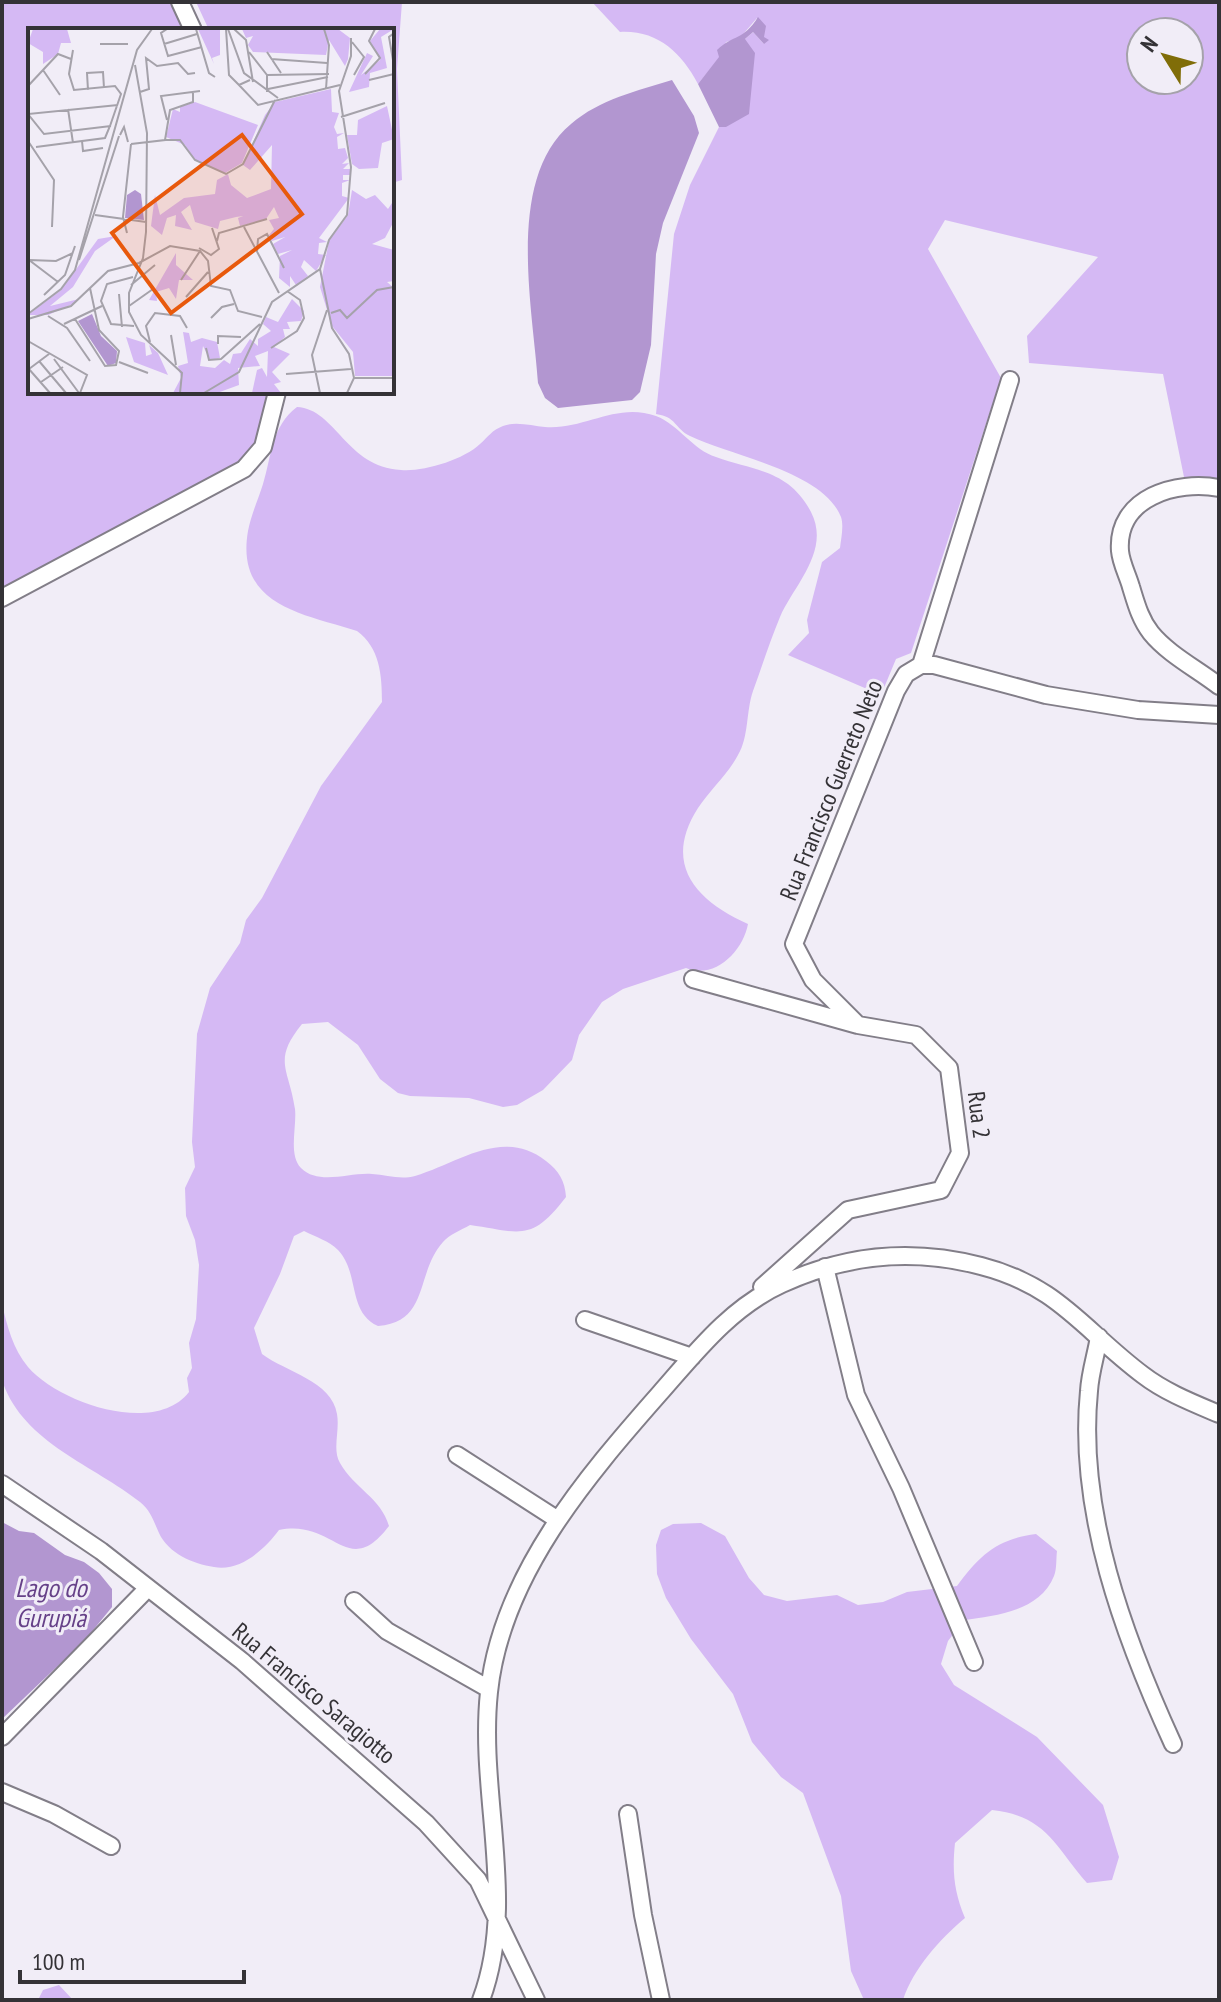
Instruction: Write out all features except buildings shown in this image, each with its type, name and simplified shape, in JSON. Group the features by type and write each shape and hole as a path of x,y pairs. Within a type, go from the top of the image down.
{"street":[{"path":"180,2 192,28"},
{"name":"Rua Francisco Guerreto Neto","path":"858,1025 813,980 794,944 896,691 906,674 921,665 1010,380"},
{"path":"2,598 244,469 263,447 276,394"},
{"path":"1219,488 1184,487 1159,491 1142,502 1122,532 1120,552 1139,613 1150,632 1219,686"},
{"path":"921,665 934,665 1046,695 1123,708 1219,715"},
{"name":"Rua 2","path":"693,979 858,1025 916,1035 949,1068 960,1153 941,1190 848,1210 733,1313"},
{"path":"481,2000 494,1958 499,1916 488,1776 489,1689 510,1610 558,1520 598,1467 733,1313 780,1285 825,1267 878,1254 927,1255 983,1266 1030,1283 1063,1303 1144,1377 1219,1414"},
{"path":"825,1267 856,1395 901,1488 974,1662"},
{"path":"585,1320 692,1357"},
{"path":"1099,1337 1089,1392 1090,1465 1096,1513 1137,1663 1173,1744"},
{"path":"457,1455 558,1520"},
{"name":"Rua Francisco Saragiotto","path":"2,1484 101,1551 242,1661 426,1823 478,1880 499,1916"},
{"path":"2,1737 147,1589"},
{"path":"354,1601 387,1631 489,1689"},
{"path":"2,1792 54,1814 111,1846"},
{"path":"628,1814 643,1915 661,2000"},
{"path":"499,1916 536,2000"}],"shaded area":[{"path":"2,2 171,2 183,28 28,28 28,394 267,394 252,452 238,463 2,589"},
{"path":"196,2 402,2 397,69 402,180 394,182 394,28 208,28"},
{"path":"592,2 1219,2 1219,480 1184,477 1163,374 1029,363 1027,336 1098,257 945,220 928,249 1001,378 911,653 896,659 881,695 788,655 809,633 807,620 822,562 840,548 841,517 831,501 796,476 690,436 672,420 656,414 674,234 690,185 719,127 726,127 744,40 753,32 764,44 757,18 739,39 726,42 720,57 698,84 684,62 666,45 633,32 620,32"},
{"path":"297,407 322,417 367,459 382,467 401,470 420,469 453,460 508,425 560,427 627,412 656,416 708,454 782,480 802,498 811,512 817,540 808,567 769,644 751,699 742,748 698,808 683,847 684,863 700,892 729,915 748,924 740,944 726,961 707,970 686,968 623,989 602,1002 579,1035 572,1060 543,1090 517,1105 503,1107 469,1098 398,1093 380,1079 358,1045 328,1022 302,1024 287,1047 285,1065 295,1109 295,1156 301,1168 308,1173 326,1177 363,1174 409,1177 480,1151 513,1147 530,1151 551,1165 563,1181 566,1197 554,1212 533,1228 513,1231 470,1225 448,1237 434,1254 414,1306 395,1323 378,1326 368,1320 362,1311 345,1259 338,1250 304,1231 294,1236 254,1328 262,1354 307,1378 327,1393 337,1414 340,1463 374,1500 389,1526 375,1541 362,1548 339,1544 314,1532 279,1530 251,1558 224,1568 198,1563 175,1552 163,1540 149,1512 140,1502 62,1452 27,1422 13,1404 3,1383 2,1304 18,1353 42,1380 61,1392 107,1410 131,1413 154,1412 174,1405 189,1392 187,1378 192,1368 189,1343 196,1319 199,1265 195,1240 186,1216 185,1188 195,1167 192,1142 197,1034 210,988 240,943 246,920 262,898 321,786 382,702 378,663 365,638 357,631 296,612 278,603 263,591 252,576 247,556 249,525 277,433"},
{"path":"701,1523 725,1536 749,1578 764,1595 787,1601 837,1595 858,1605 883,1602 907,1592 957,1586 990,1550 1022,1536 1036,1534 1057,1551 1054,1576 1039,1597 1016,1610 964,1620 948,1641 941,1664 954,1685 1037,1737 1103,1805 1119,1857 1112,1880 1087,1883 1057,1845 1037,1826 1010,1813 992,1810 955,1843 955,1881 965,1918 928,1955 913,1977 903,2000 864,2000 851,1971 841,1896 803,1793 781,1777 752,1742 733,1694 691,1639 666,1598 657,1574 656,1545 661,1530 673,1524"},
{"path":"59,1985 73,2000 38,2000 43,1990"}],"water":[{"path":"758,17 766,26 764,37 769,40 764,44 753,32 745,39 755,53 749,114 726,127 719,127 698,84 719,57 717,50 748,30"},
{"path":"672,80 694,116 699,133 663,223 656,254 651,345 640,392 632,400 558,408 545,398 538,383 532,319 528,246 530,210 537,177 550,148 582,115 619,97"},
{"name":"Lago do Gurupiá","path":"2,1522 19,1531 34,1533 65,1555 84,1562 99,1573 112,1589 112,1607 85,1640 2,1719"}]}
